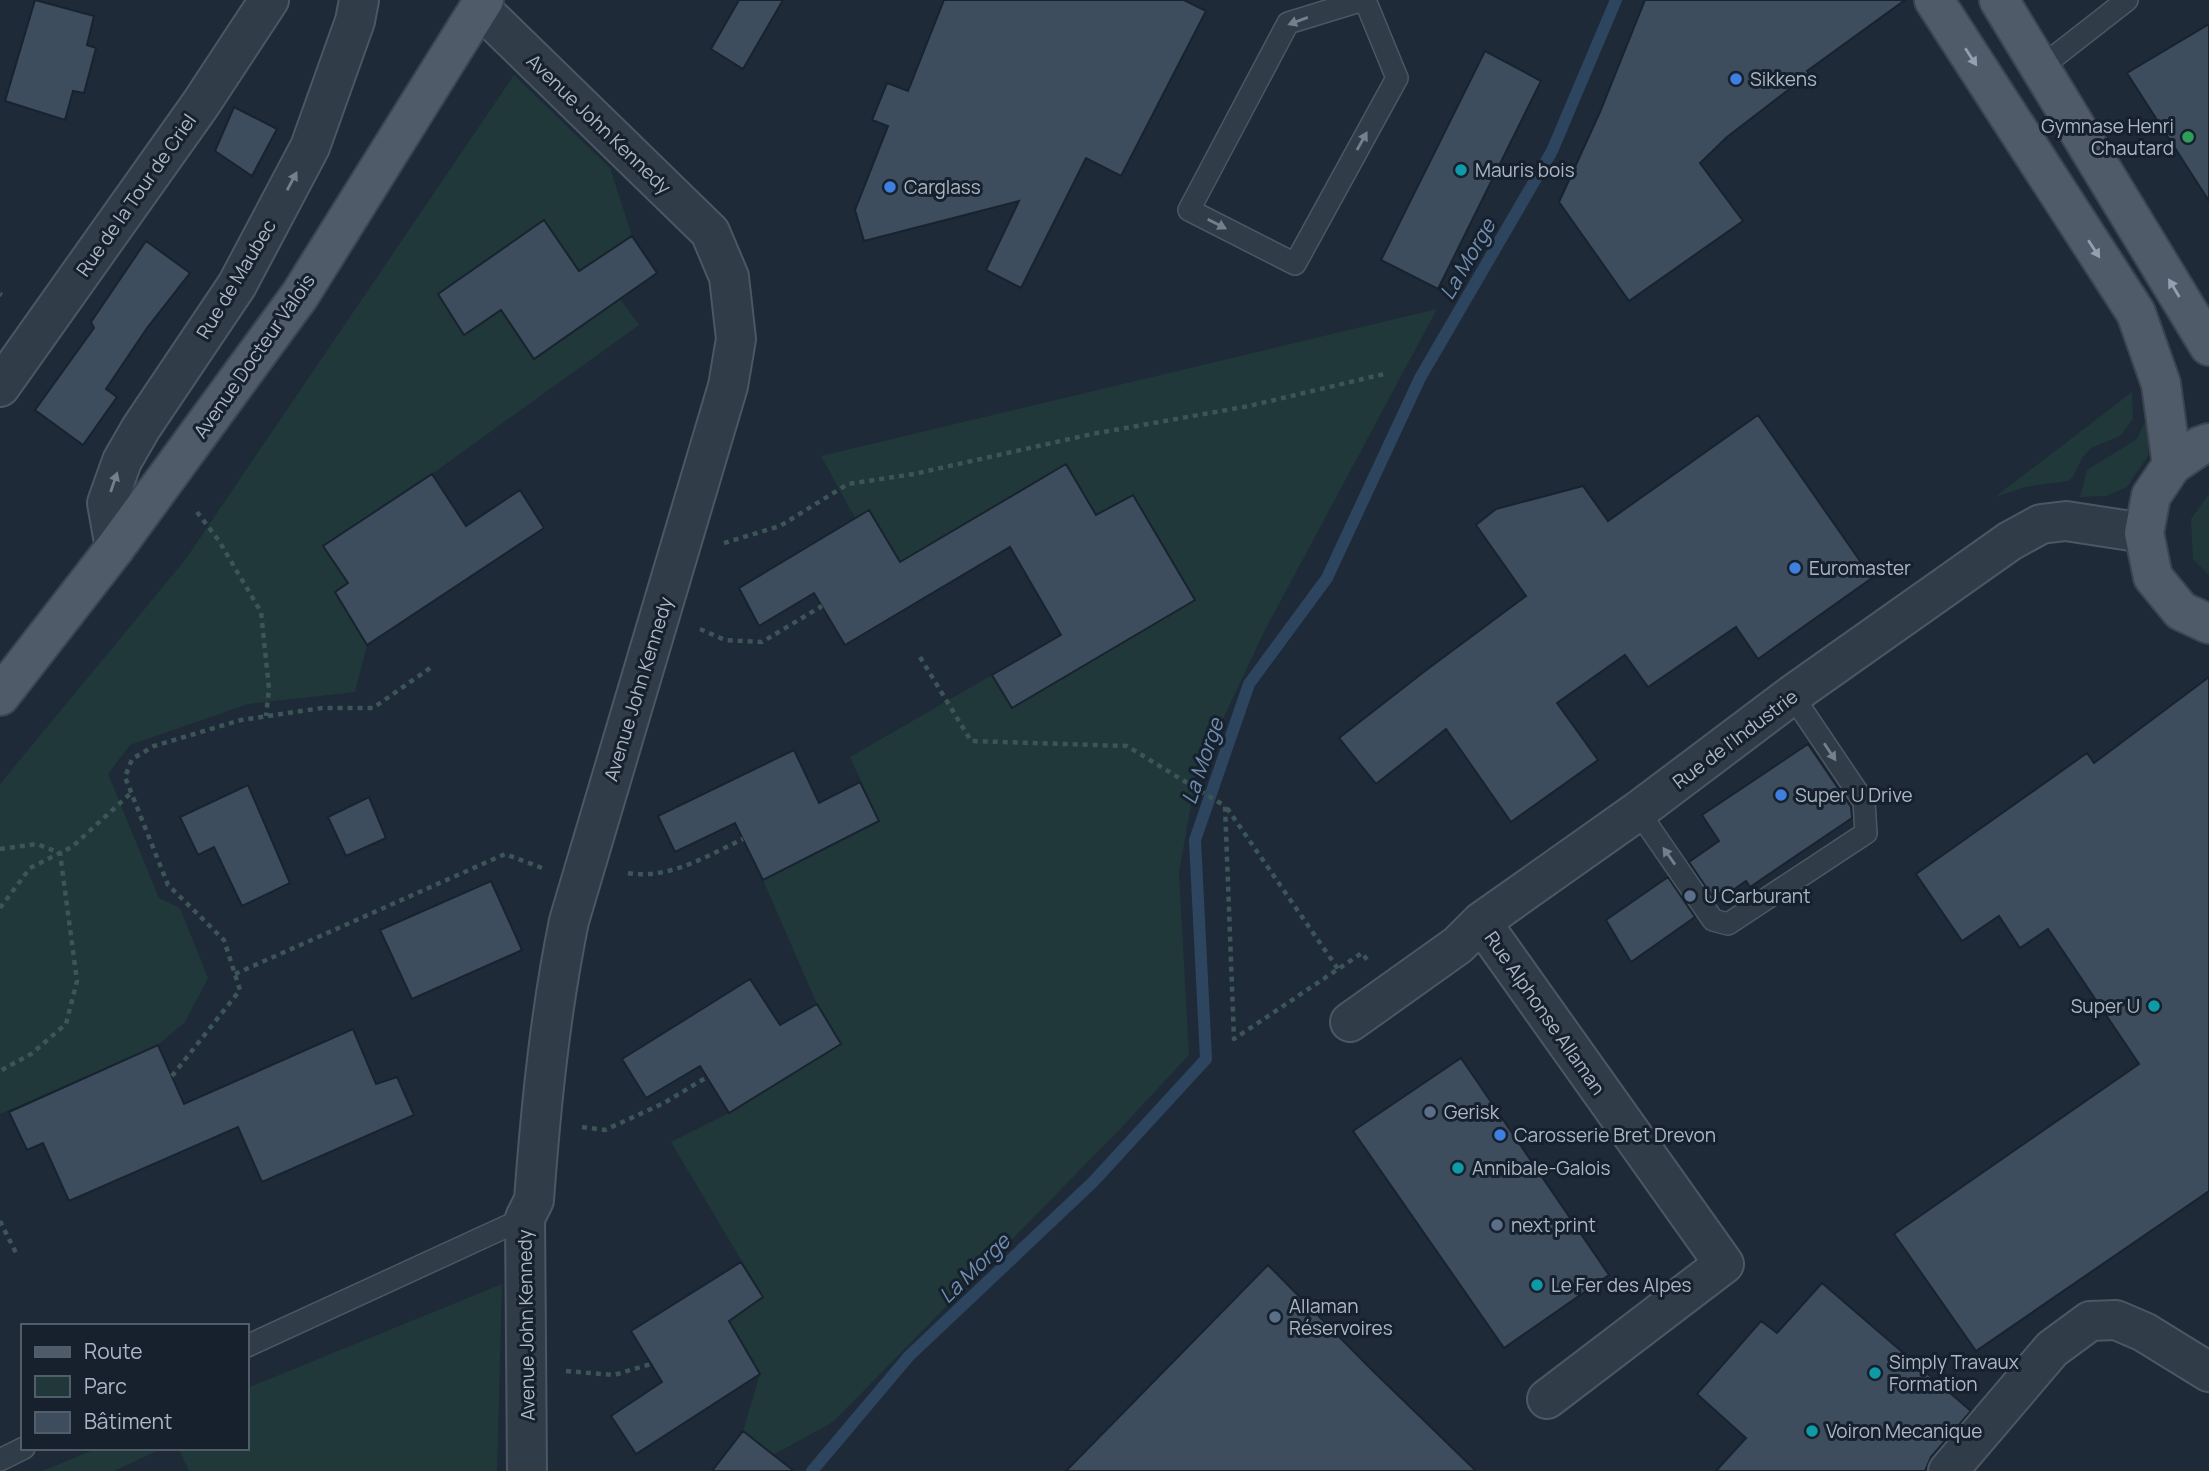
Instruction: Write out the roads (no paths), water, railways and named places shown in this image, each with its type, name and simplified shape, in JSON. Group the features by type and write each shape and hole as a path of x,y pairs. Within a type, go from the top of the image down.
{"main road":[{"path":"1934,0 2136,313 2161,384 2172,465"},
{"path":"1998,0 2209,346"},
{"name":"Avenue Docteur Valois","path":"0,695 115,548 300,295 482,4"},
{"path":"2209,443 2172,465 2151,496 2144,533 2153,577 2182,611 2209,624"}],"street":[{"name":"Rue de la Tour de Criel","path":"0,387 200,105 269,0"},
{"name":"Rue de Maubec","path":"115,548 107,503 122,461 141,428 237,285 310,147 355,21 359,0"},
{"name":"Avenue John Kennedy","path":"482,4 710,232 729,277 736,339 728,386 569,922 556,985 534,1200 525,1217 527,1471"},
{"name":"Rue de l'Industrie","path":"1350,1022 1458,945 1481,922 1639,811 1792,695 2010,541 2041,524 2066,521 2144,533"},
{"name":"Rue Alphonse Allaman","path":"1481,922 1724,1264 1547,1399"},
{"path":"1948,1471 2052,1349 2090,1321 2116,1320 2144,1332 2209,1372"}],"lane":[{"path":"1364,0 1397,78 1295,264 1189,210 1288,23 1364,0"},
{"path":"2040,68 2127,0"},
{"path":"1639,811 1713,920 1728,924 1866,833 1864,802 1792,695"},
{"path":"248,1346 525,1217"},
{"path":"0,1460 21,1450"}],"waterway":[{"name":"La Morge","path":"812,1471 909,1356 1093,1182 1206,1059 1195,840 1249,684 1327,578 1420,378 1552,151 1616,0"}],"place":[{"name":"Sikkens","path":"1736,79"},
{"name":"Gymnase Henri Chautard","path":"2188,137"},
{"name":"Mauris bois","path":"1461,170"},
{"name":"Carglass","path":"890,187"},
{"name":"Euromaster","path":"1795,568"},
{"name":"Super U Drive","path":"1781,795"},
{"name":"U Carburant","path":"1690,896"},
{"name":"Super U","path":"2154,1006"},
{"name":"Gerisk","path":"1430,1112"},
{"name":"Carosserie Bret Drevon","path":"1500,1135"},
{"name":"Annibale-Galois","path":"1458,1168"},
{"name":"next print","path":"1497,1225"},
{"name":"Le Fer des Alpes","path":"1537,1285"},
{"name":"Allaman Réservoires","path":"1275,1317"},
{"name":"Simply Travaux Formation","path":"1875,1373"},
{"name":"Voiron Mecanique","path":"1812,1431"}]}
